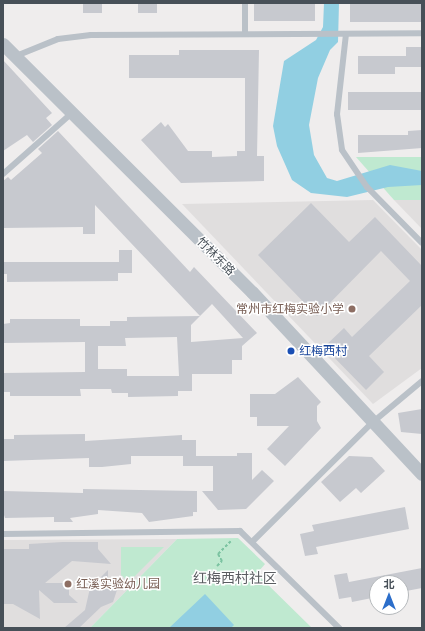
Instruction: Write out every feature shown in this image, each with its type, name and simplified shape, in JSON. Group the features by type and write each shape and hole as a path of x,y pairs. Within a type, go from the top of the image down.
{"street":[{"name":"竹林东路","path":"3,44 252,292 422,474"}],"lane":[{"path":"245,3 245,34"},
{"path":"15,57 58,38 92,35 422,33"},
{"path":"346,34 337,114 342,150 367,187 422,242"},
{"path":"3,174 72,114"},
{"path":"252,542 373,422 422,381"},
{"path":"3,534 240,531 339,628"}],"path":[{"path":"217,566 222,561 218,554 232,541"}],"shaded area":[{"name":"常州市红梅实验小学","path":"373,200 422,250 422,368 373,404 182,204"},
{"path":"394,200 422,200 422,229"},
{"name":"红溪实验幼儿园","path":"177,539 90,628 3,628 4,540"}],"green space":[{"path":"356,157 422,157 422,200 394,200"},
{"path":"238,538 265,564 259,571 259,576 312,628 90,628 177,539"},
{"path":"121,547 164,547 129,582 121,575"}],"water":[{"path":"324,3 339,3 338,42 330,50 318,78 309,125 314,155 327,178 337,181 390,165 422,171 422,185 388,187 347,197 311,193 292,180 277,146 273,126 284,61 316,40 323,27"},
{"path":"205,594 234,625 231,628 169,628"}],"building":[{"path":"83,3 102,3 102,13 83,13"},
{"path":"138,3 157,3 157,13 138,13"},
{"path":"254,3 315,3 315,21 254,21"},
{"path":"350,3 422,3 422,22 350,22"},
{"path":"406,47 422,47 422,67 395,67 395,74 358,74 358,56 406,56"},
{"path":"179,50 259,50 257,156 264,156 264,181 181,183 141,140 161,122 165,127 168,124 188,151 212,151 212,157 237,156 237,151 245,151 245,78 129,78 129,55 179,55"},
{"path":"3,60 52,113 46,118 52,125 33,142 27,135 3,151"},
{"path":"348,92 422,92 422,110 348,110"},
{"path":"422,130 422,148 358,153 358,135 408,135 408,131"},
{"path":"58,131 190,272 194,267 257,333 242,346 242,360 232,360 232,374 192,374 192,391 178,391 178,396 128,397 128,393 112,393 111,389 80,389 81,396 10,396 10,392 3,392 3,373 85,372 85,342 3,343 3,324 10,323 10,319 80,319 80,326 110,326 110,321 127,321 127,317 200,316 95,205 95,234 83,234 83,227 3,228 3,181 8,177 11,180 42,153 38,149","holes":["212,304 243,338 191,342 191,325","177,337 179,376 127,376 127,369 98,369 98,346 126,346 125,338"]},
{"path":"311,203 349,242 375,217 422,266 422,305 369,356 384,372 366,390 324,347 344,328 352,337 410,281 381,251 317,316 258,255"},
{"path":"119,250 132,250 132,273 118,273 118,281 7,282 7,274 3,274 3,262 119,262"},
{"path":"298,377 321,402 317,406 317,421 321,428 285,466 267,449 289,426 257,426 257,417 250,417 250,394 275,394"},
{"path":"422,409 422,434 401,432 398,413"},
{"path":"85,434 85,441 182,435 182,440 196,440 196,456 237,456 237,453 252,453 252,480 262,470 274,481 246,509 218,510 202,491 213,491 213,466 183,466 183,456 131,456 131,464 102,467 89,467 89,458 3,461 3,439 14,439 14,435"},
{"path":"349,456 372,457 385,471 361,493 356,488 340,502 321,482"},
{"path":"83,489 197,491 197,512 193,512 193,516 149,522 142,513 98,510 98,514 70,518 73,522 54,522 54,517 5,518 3,512 3,491 83,493"},
{"path":"405,507 409,529 316,547 318,554 305,556 300,534 314,531 312,525"},
{"path":"98,542 98,549 111,564 72,561 45,583 69,583 69,595 78,603 54,603 39,590 40,619 13,604 3,604 3,549 29,549 29,544"},
{"path":"422,568 422,588 409,590 409,575 386,575"},
{"path":"108,570 108,580 117,590 113,602 101,607 79,628 64,628 85,610 90,588"},
{"path":"347,573 349,582 369,578 369,599 352,602 351,597 339,599 334,575"}],"place":[{"name":"常州市红梅实验小学","path":"352,309"},
{"name":"红梅西村","path":"291,351"},
{"name":"红溪实验幼儿园","path":"68,584"}],"district":[{"name":"红梅西村社区","path":"235,578"}]}
